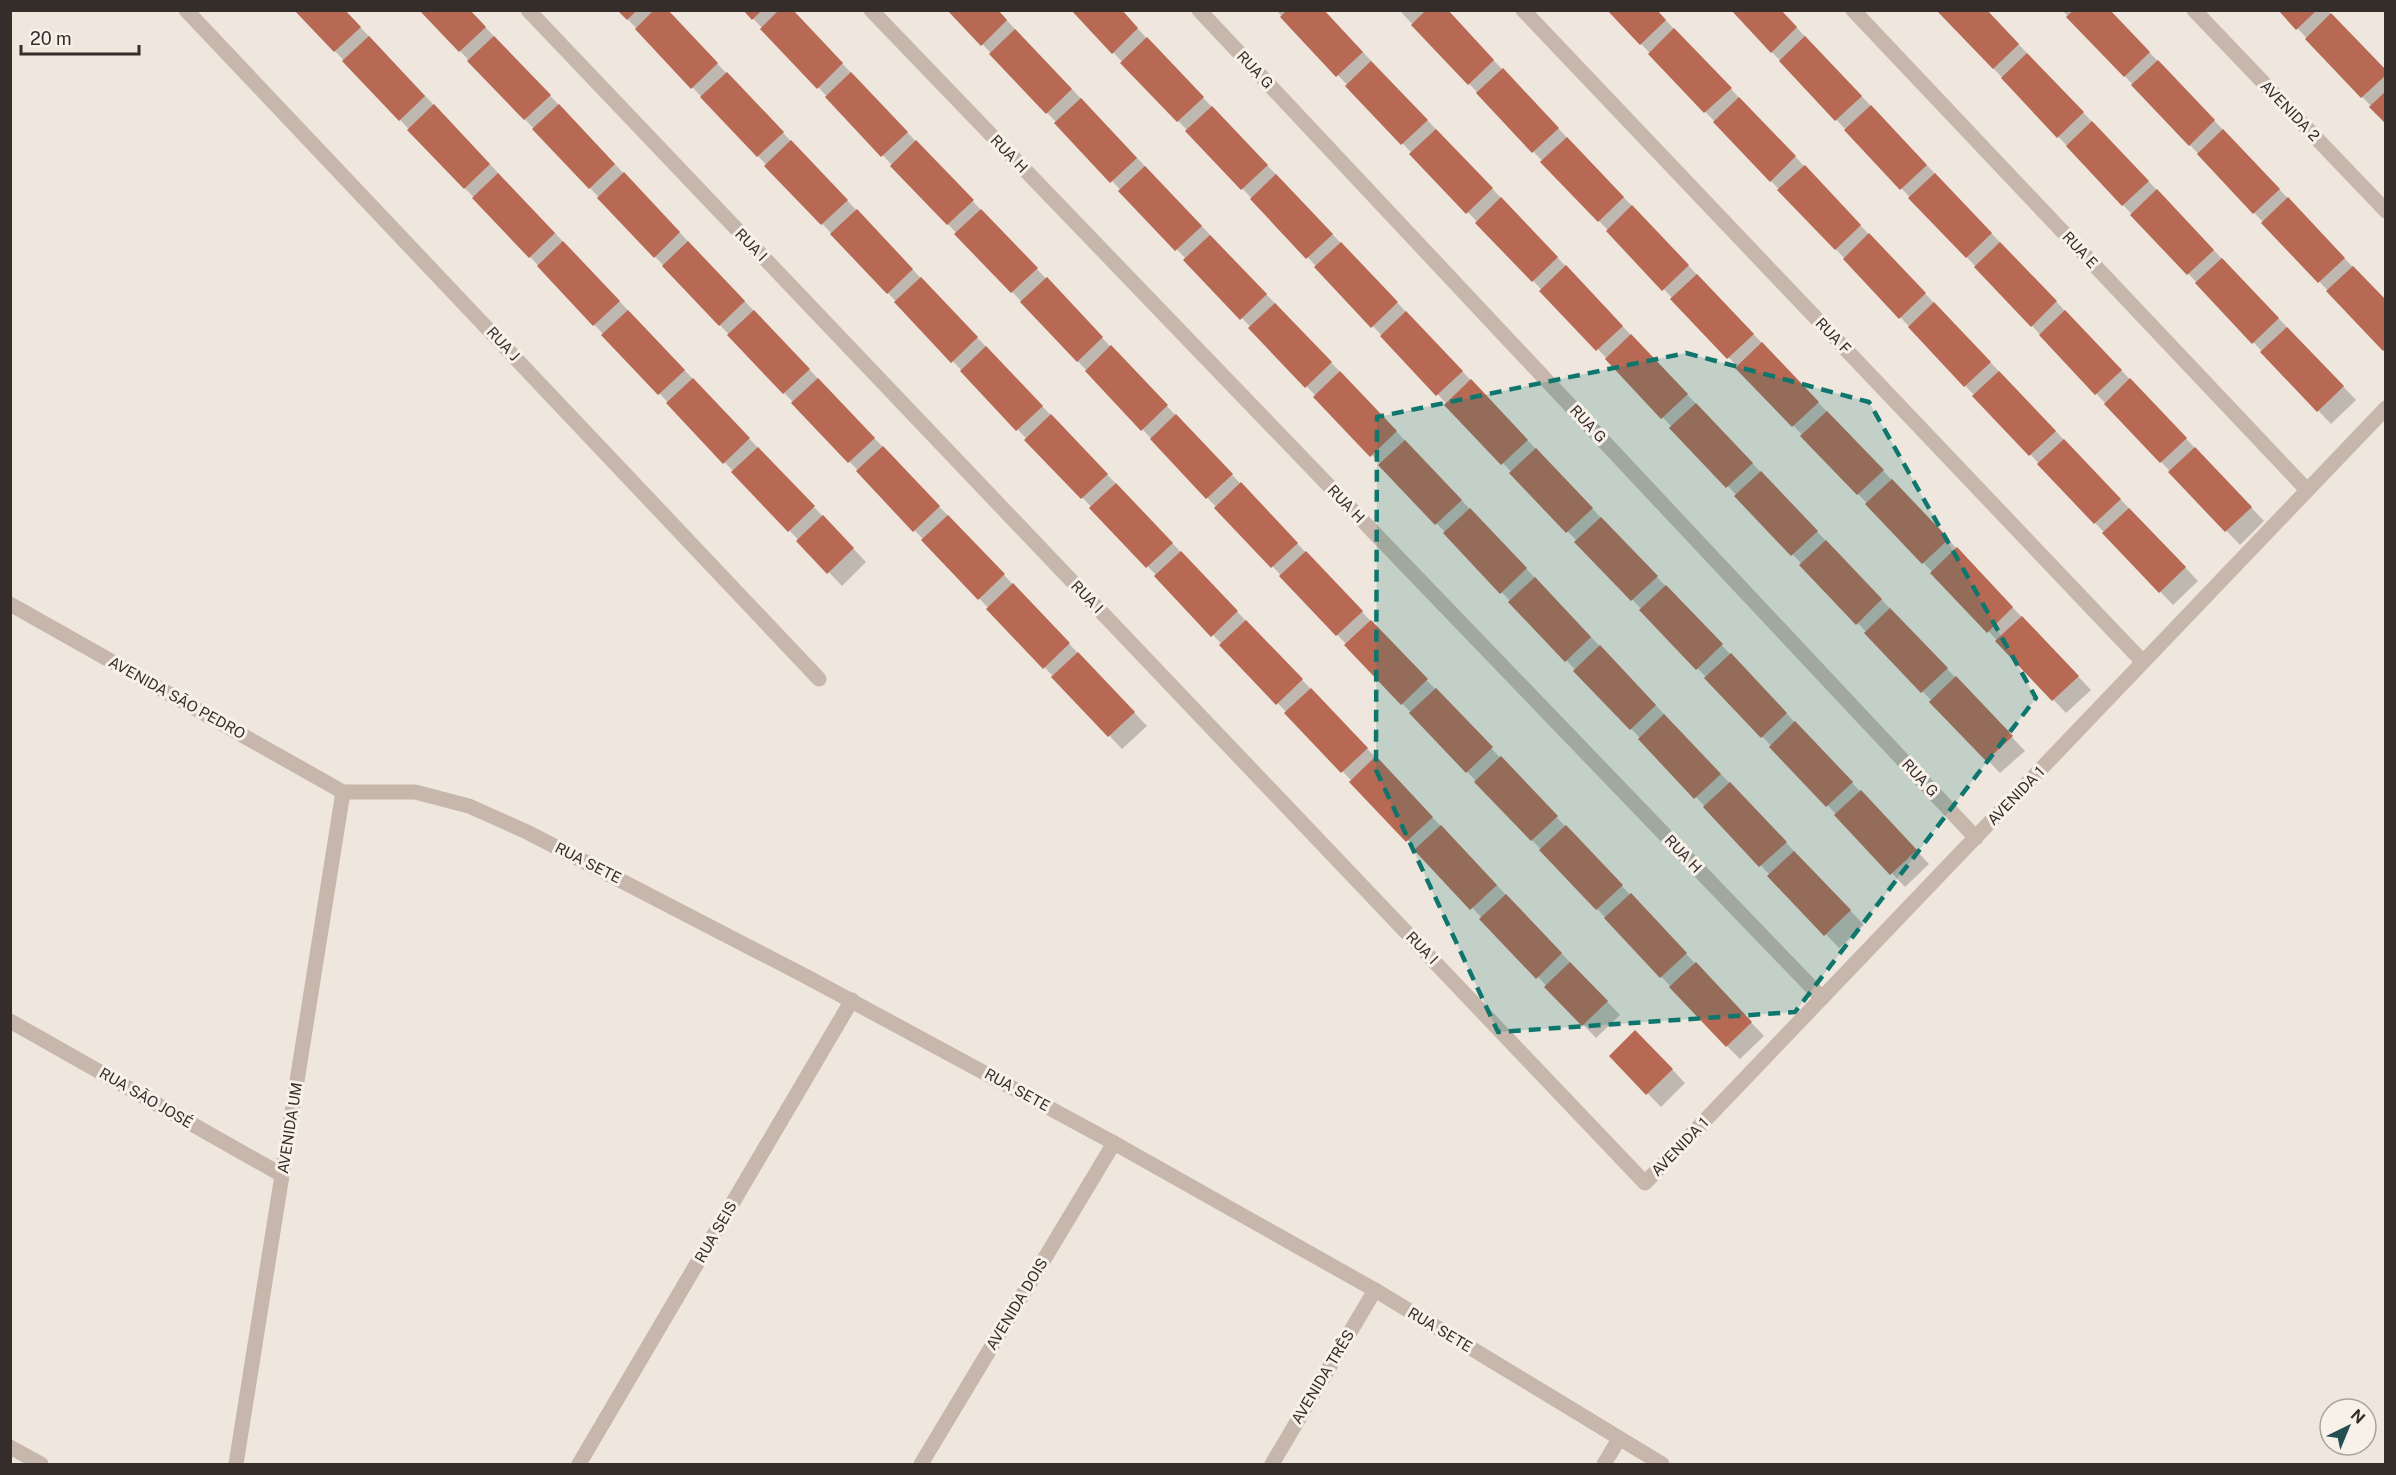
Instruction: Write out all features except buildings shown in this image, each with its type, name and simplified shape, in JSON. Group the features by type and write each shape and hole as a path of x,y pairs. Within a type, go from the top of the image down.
{"street":[{"name":"RUA J","path":"186,10 819,679"},
{"name":"RUA I","path":"528,10 1646,1183"},
{"name":"RUA H","path":"871,10 1822,998"},
{"name":"RUA G","path":"1199,10 1976,838"},
{"name":"RUA F","path":"1522,10 2143,662"},
{"name":"RUA E","path":"1853,10 2307,490"},
{"name":"AVENIDA 2","path":"2194,10 2385,211"},
{"name":"AVENIDA 1","path":"1646,1183 2385,408"},
{"name":"AVENIDA SÃO PEDRO","path":"10,604 343,792"},
{"name":"RUA SETE","path":"343,792 415,792 470,806 527,832 852,1000 1114,1143 1375,1290 1662,1464"},
{"name":"AVENIDA UM","path":"236,1464 343,792"},
{"name":"RUA SEIS","path":"579,1464 852,1000"},
{"name":"RUA SÃO JOSÉ","path":"10,1021 282,1175"},
{"name":"AVENIDA DOIS","path":"921,1464 1114,1143"},
{"name":"AVENIDA TRÊS","path":"1272,1464 1375,1290"},
{"path":"1604,1464 1619,1439"},
{"path":"10,1447 41,1464"}],"highlighted area":[{"path":"1686,353 1869,402 2036,698 1795,1012 1498,1032 1376,770 1377,417"}]}
